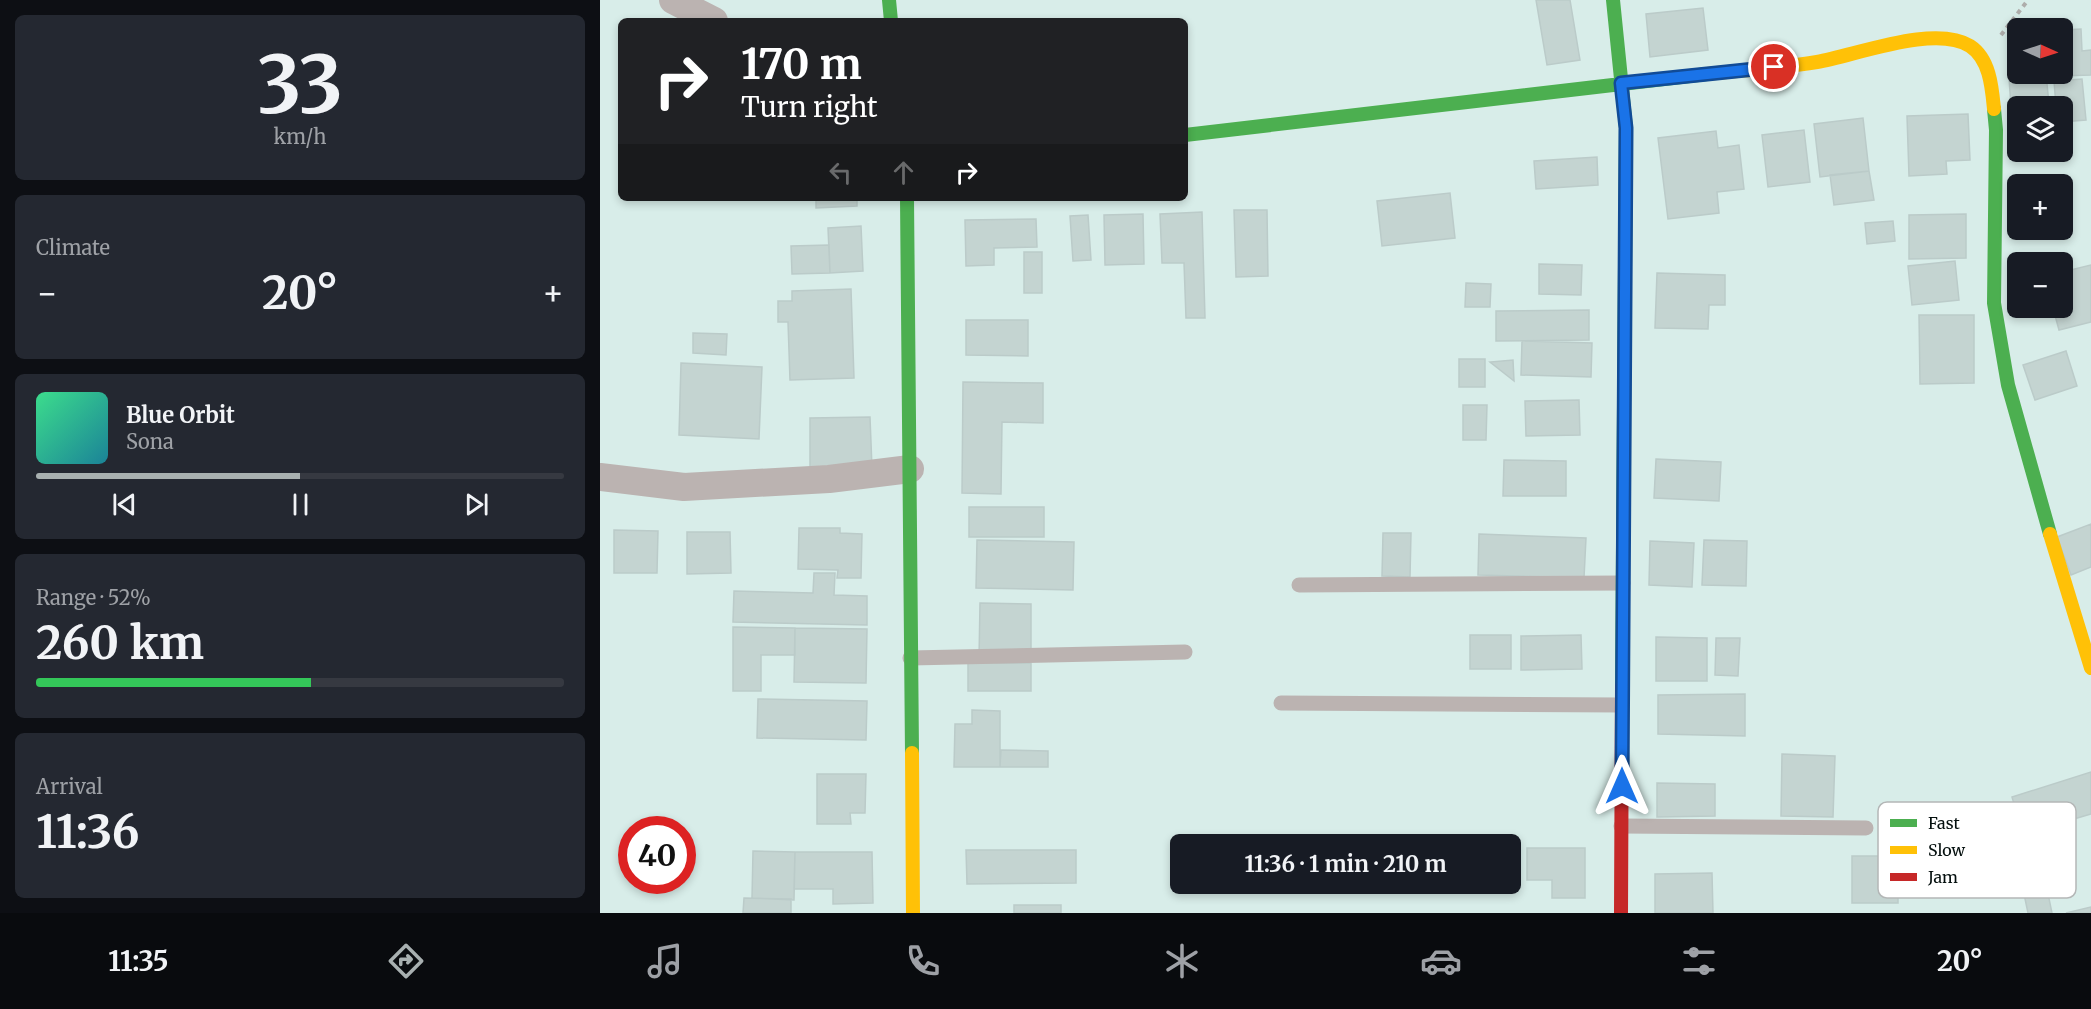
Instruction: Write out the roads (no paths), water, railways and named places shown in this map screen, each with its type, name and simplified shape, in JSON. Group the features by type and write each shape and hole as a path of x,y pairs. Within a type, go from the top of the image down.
{"street":[{"path":"673,0 708,18"},
{"path":"889,0 891,18"},
{"path":"1613,0 1626,128 1621,913"},
{"path":"1188,135 1621,83 1817,63 1897,43 1941,37 1970,46 1983,59 1992,86 1996,130 1994,303 2006,373 2058,564 2091,668"},
{"path":"906,201 909,296 913,913"},
{"path":"600,477 684,487 829,479 910,469"}],"lane":[{"path":"1299,585 1623,583"},
{"path":"910,658 1185,652"},
{"path":"1281,703 1622,705"},
{"path":"1621,826 1866,828"}]}
